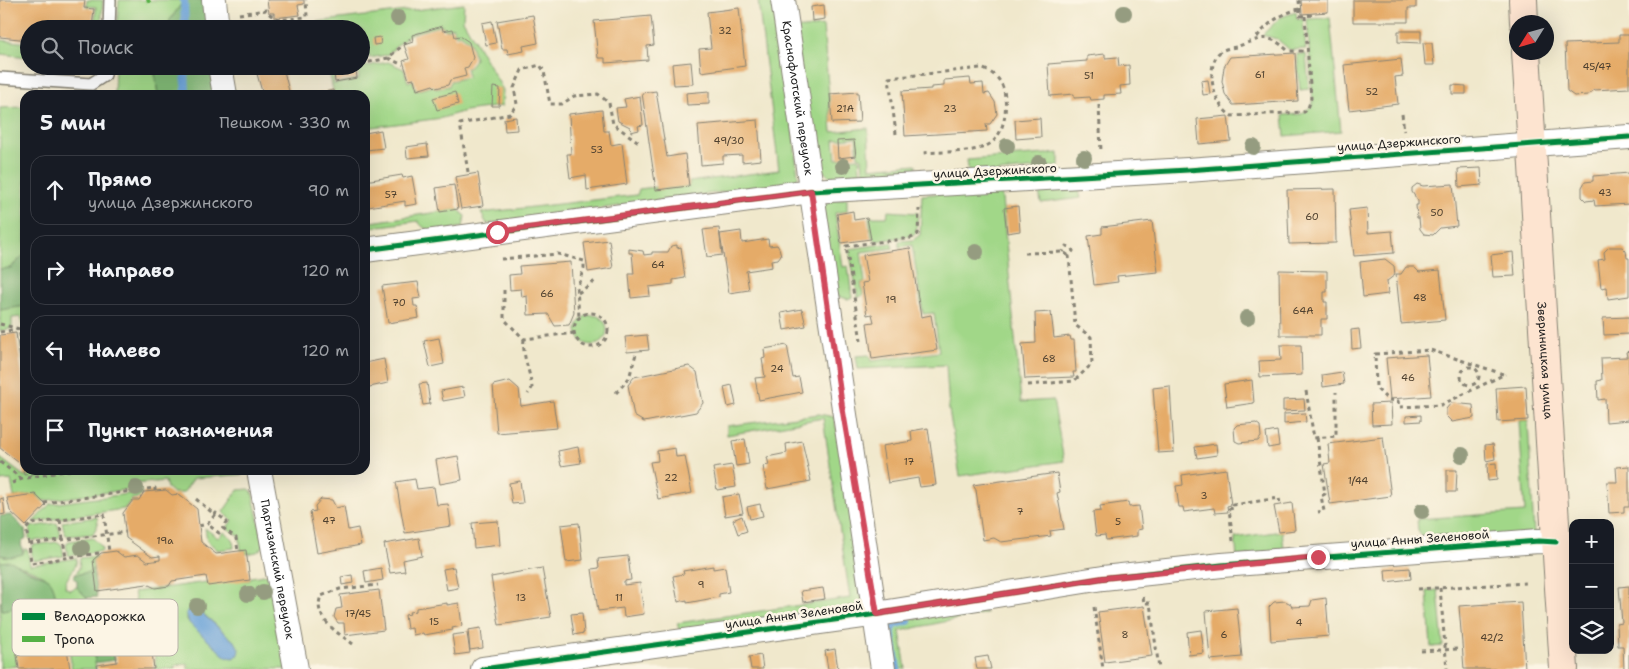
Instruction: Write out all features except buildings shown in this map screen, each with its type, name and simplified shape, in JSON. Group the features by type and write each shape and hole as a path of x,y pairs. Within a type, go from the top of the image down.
{"street":[{"name":"Краснофлотский переулок","path":"783,0 842,406 877,614 883,669"},
{"path":"1523,0 1524,15"},
{"name":"Звериницкая улица","path":"1527,60 1564,669"},
{"path":"222,75 224,90"},
{"name":"улица Дзержинского","path":"370,249 811,191 1178,171 1629,137"},
{"name":"Партизанский переулок","path":"260,475 296,669"},
{"name":"улица Анны Зеленовой","path":"483,669 877,614 1103,578 1222,565 1416,549 1539,541 1556,542"}],"lane":[{"path":"109,20 110,0"},
{"path":"0,78 91,84 105,75"}],"path":[{"path":"220,15 266,10 272,18 277,20 307,17 306,0"},
{"path":"1299,0 1300,16 1316,16"},
{"path":"1257,38 1270,22 1287,12 1299,9"},
{"path":"1305,16 1311,98 1308,108 1304,112 1232,116 1225,112 1215,95 1213,74 1216,59 1222,51 1257,38 1277,41 1288,51 1307,51"},
{"path":"370,62 388,58 410,39"},
{"path":"388,58 403,65"},
{"path":"468,172 460,124 510,114 517,104 514,88 522,70 535,65 540,65 544,71 550,104 562,104 574,96 598,94 609,103 613,124 640,143"},
{"path":"896,134 890,78 981,68 990,71 1002,86 1005,120 997,137 989,145 977,150 923,153"},
{"path":"1099,105 1100,149"},
{"path":"1402,114 1404,134"},
{"path":"963,150 963,155"},
{"path":"861,341 846,246 911,238 918,234 919,213"},
{"path":"1063,252 1066,246 1070,247 1073,251 1068,256"},
{"path":"1025,253 1063,252 1068,256 1075,325 1091,337 1092,364 1074,382 1028,384"},
{"path":"501,259 558,254 584,261 578,293 579,317"},
{"path":"578,293 595,281"},
{"path":"504,290 504,319 524,339"},
{"path":"585,313 600,314 608,325 608,333 601,344 594,347 580,343 574,333 575,323 585,313"},
{"path":"0,324 19,329"},
{"path":"0,332 19,329"},
{"path":"19,329 20,334"},
{"path":"524,339 574,333"},
{"path":"524,339 522,354 528,366 532,388 528,394"},
{"path":"1430,350 1473,366 1504,374 1474,386 1441,405 1399,407 1398,401 1388,400 1376,388 1375,354 1430,350"},
{"path":"616,392 629,378 636,354"},
{"path":"1473,366 1479,375 1478,381 1474,386"},
{"path":"1473,366 1463,371 1461,378 1465,384 1474,386"},
{"path":"1306,391 1314,438 1317,438 1325,494 1321,496 1324,511 1318,512"},
{"path":"1317,438 1336,436 1336,392"},
{"path":"0,462 22,479"},
{"path":"12,484 22,479 43,475"},
{"path":"44,503 155,488 155,491"},
{"path":"1233,538 1229,509 1234,508 1233,505 1279,498 1280,504"},
{"path":"196,499 215,515 216,513 227,522 219,533 208,524"},
{"path":"99,553 31,563 26,529 32,524 104,514 109,552"},
{"path":"199,526 208,524 215,515"},
{"path":"60,520 66,558"},
{"path":"223,528 236,538 238,551"},
{"path":"29,544 126,532"},
{"path":"1418,589 1527,583"},
{"path":"353,644 330,627 319,609 321,596 340,589 378,585"},
{"path":"1440,588 1447,669"},
{"path":"1141,592 1144,603 1150,603 1159,669"},
{"path":"1094,606 1102,669"},
{"path":"1421,651 1458,649"}],"green space":[{"path":"87,0 103,0 102,20 95,20 96,7 86,6"},
{"path":"119,0 184,0 170,20 118,20"},
{"path":"184,0 208,0 209,20 170,20"},
{"path":"758,0 778,0 798,176 796,182 487,224 481,213 637,195 639,189 655,187 656,190 689,186 689,182 779,170"},
{"path":"464,4 463,20 503,90 502,106 465,111 442,118 370,127 370,90 333,90 330,75 334,75 334,84 359,79 358,75 370,75 370,65 388,62 404,69 408,82 413,80 416,91 433,86 436,89 449,86 451,81 468,77 466,68 469,68 475,59 470,41 460,34 456,35 453,27 445,30 442,25 410,34 387,55 370,58 370,20 332,20"},
{"path":"1296,12 1297,19 1303,19 1306,49 1290,50 1277,39 1262,35 1281,17"},
{"path":"1330,18 1341,131 1285,136 1283,115 1301,114 1313,105 1307,19"},
{"path":"823,26 832,132 868,128 870,168 916,164 916,178 864,182 862,158 858,156 856,137 834,140 836,159 859,158 861,182 847,181 830,176 816,163 794,29"},
{"path":"0,40 20,42 20,56 0,54"},
{"path":"1297,54 1306,54 1309,89 1300,90"},
{"path":"115,75 155,75 157,90 114,90"},
{"path":"155,75 214,75 216,90 157,90"},
{"path":"20,107 20,259 10,268 0,269 0,108"},
{"path":"1059,153 1059,166 969,175 967,160"},
{"path":"1001,188 1021,402 1053,400 1064,461 960,476 949,410 946,365 858,369 856,356 869,355 871,361 939,352 934,313 923,314 912,245 899,247 899,241 913,240 920,235 922,195"},
{"path":"1078,188 1081,198 1041,203 1039,190"},
{"path":"847,198 847,211 835,213 843,267 848,266 852,297 848,299 833,295 823,208 827,202"},
{"path":"458,209 465,216 463,227 438,231 427,229 418,221 370,227 370,222"},
{"path":"888,211 918,213 916,233 910,236 877,241 872,237 869,217 887,217"},
{"path":"891,243 893,248 861,252 865,282 861,283 863,295 858,298 849,249"},
{"path":"20,259 20,307 0,310 0,269 11,268"},
{"path":"20,307 20,317 12,318 12,328 0,331 0,310"},
{"path":"592,315 603,319 607,330 603,341 592,345 581,341 577,330 581,319"},
{"path":"819,414 834,417 869,594 859,608 681,636 677,623 850,598 823,418 727,435 727,426"},
{"path":"1528,420 1534,535 1425,541 1418,531 1417,519 1525,512 1519,421"},
{"path":"0,458 20,473 20,475 24,476 237,475 194,478 183,493 173,493 167,488 165,481 134,484 132,489 43,501 36,494 14,497 11,480 0,481"},
{"path":"249,489 252,491 264,546 257,552 246,554 246,550 241,550 239,536 227,528 232,520 223,512 238,490"},
{"path":"142,492 138,498 132,499 124,509 33,522 50,504"},
{"path":"11,515 25,530 26,538 21,543 23,554 11,557 0,555 0,516"},
{"path":"97,517 98,524 93,534 69,536 65,534 62,522"},
{"path":"57,523 61,534 58,538 33,541 29,538 30,527"},
{"path":"205,528 218,538 224,532 233,539 234,548 218,550 207,541"},
{"path":"1282,531 1284,549 1237,557 1235,538"},
{"path":"93,538 101,546 102,551 68,556 66,545 69,541"},
{"path":"58,542 62,545 64,556 33,561 31,549 33,545"},
{"path":"24,549 28,550 30,565 77,558 65,587 70,590 77,587 87,599 56,599 51,582 43,575 0,562 0,555 7,557 24,552"},
{"path":"97,556 92,560 93,568 90,572 75,575 79,568 80,558"},
{"path":"9,561 45,577 53,586 56,599 12,599 12,609 2,610 0,562"},
{"path":"93,568 97,597 87,598 77,587 77,580 73,578 75,575 89,572"},
{"path":"270,574 287,669 188,669 188,664 175,665 175,669 156,669 155,656 178,656 178,599 135,599 134,592 207,582 250,580 251,577","holes":["199,610 236,643 187,620 186,613"]},
{"path":"1438,590 1443,646 1431,647 1427,591"},
{"path":"0,601 2,610 12,609 12,656 16,656 17,666 0,668"},
{"path":"979,610 987,613 900,631 906,669 889,669 886,623"},
{"path":"70,656 94,656 96,669 72,669"},
{"path":"94,656 114,656 115,660 95,663"}],"water":[{"path":"196,608 236,643 239,649 238,655 233,658 226,657 189,623 186,613 190,609"}],"waterway":[{"path":"184,0 185,20"},
{"path":"185,75 186,90"},
{"path":"897,669 891,630 894,625 908,621"}],"cycle path":[{"path":"370,249 811,191 1188,170 1629,137"},
{"path":"483,669 877,614 1103,578 1222,565 1539,541 1556,542"}],"route":[{"path":"497,232 811,191 842,406 877,614 1103,578 1318,557"}]}
